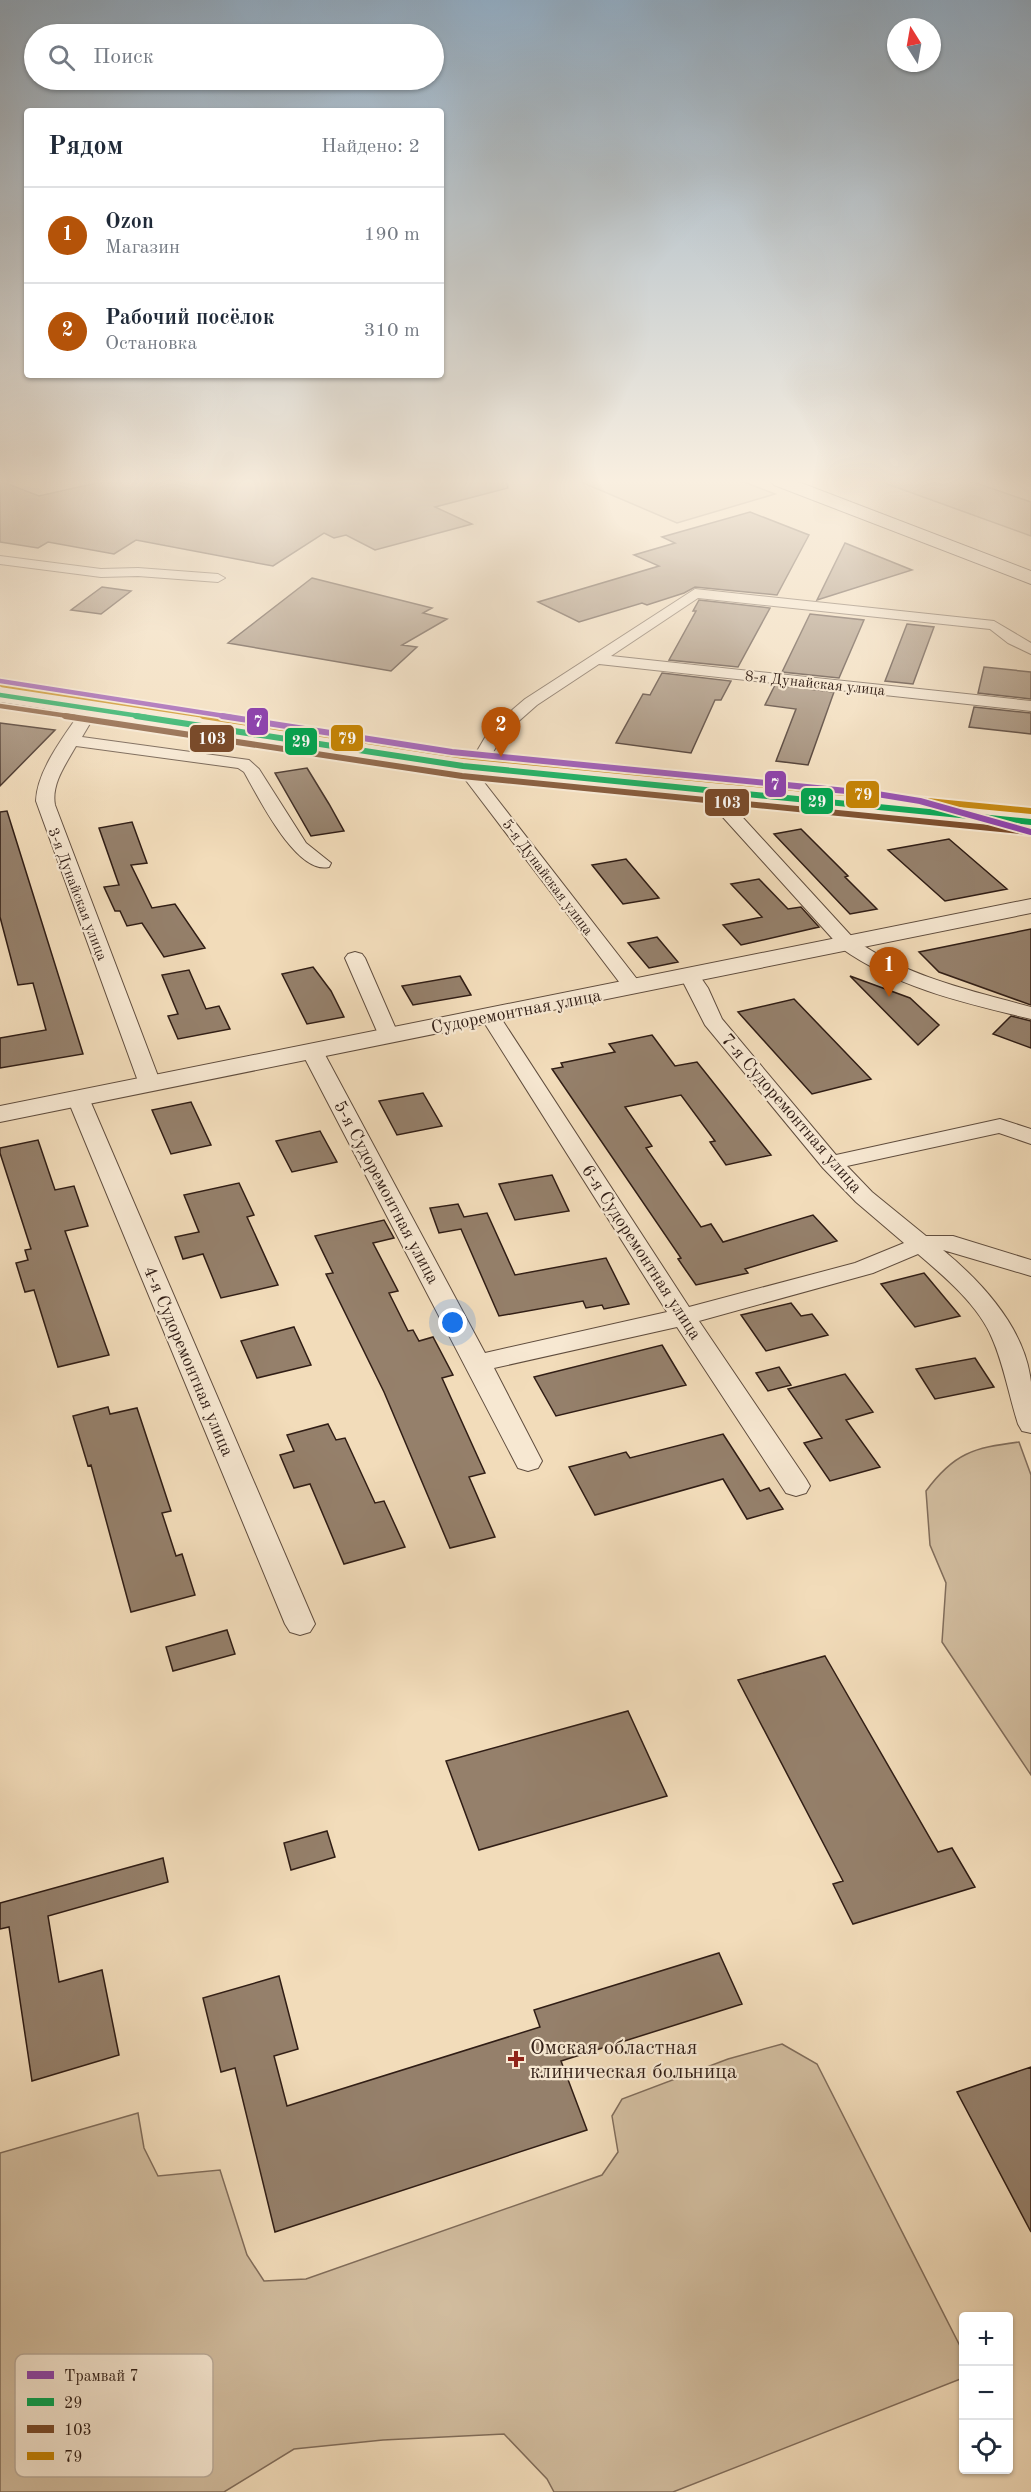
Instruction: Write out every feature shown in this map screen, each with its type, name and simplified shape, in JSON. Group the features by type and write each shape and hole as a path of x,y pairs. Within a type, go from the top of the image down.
{"main road":[{"path":"0,695 470,766 1031,822"}],"street":[{"path":"470,766 496,732 531,702 689,597"},
{"path":"736,597 994,624 1013,640 1031,649"},
{"name":"8-я Дунайская улица","path":"599,659 1031,706"},
{"name":"3-я Дунайская улица","path":"90,710 48,779 45,798 52,825 150,1084"},
{"path":"73,741 243,764 250,769 299,847 322,863"},
{"name":"5-я Дунайская улица","path":"470,766 633,987"},
{"path":"707,789 848,945 865,958 894,973 1031,1013"},
{"name":"Судоремонтная улица","path":"0,1113 848,945 1031,906"},
{"path":"355,958 389,1036"},
{"name":"7-я Судоремонтная улица","path":"690,976 698,988 712,1021 831,1163 864,1197 922,1244 989,1311 1005,1338 1031,1422"},
{"name":"6-я Судоремонтная улица","path":"490,1016 683,1317 796,1486"},
{"name":"5-я Судоремонтная улица","path":"312,1051 528,1461"},
{"name":"4-я Судоремонтная улица","path":"78,1098 300,1624"},
{"path":"831,1163 1000,1126 1031,1137"},
{"path":"478,1363 683,1317 864,1268 922,1244 936,1242 953,1244 1031,1269"}],"shaded area":[{"path":"1019,1442 1031,1475 1031,1775 942,1642 946,1583 930,1545 926,1491 946,1468 966,1454"},
{"path":"782,2044 817,2064 959,2344 959,2380 673,2492 554,2492 547,2479 504,2434 383,2440 294,2449 224,2492 0,2492 0,2153 138,2113 144,2148 158,2176 220,2170 247,2255 264,2281 306,2279 602,2175 618,2152 612,2116 622,2099 728,2059"}],"building":[{"path":"88,597 123,597 101,614 71,610"},
{"path":"287,597 389,597 432,608 423,613 447,619 402,645 417,647 391,671 228,643"},
{"path":"554,597 671,597 647,605 642,603 579,622 538,602"},
{"path":"699,600 770,608 738,667 669,660 696,611 693,611"},
{"path":"810,614 864,620 839,678 782,672"},
{"path":"907,624 934,627 913,684 885,681"},
{"path":"984,667 1031,672 1031,699 978,693"},
{"path":"662,673 731,681 721,700 715,700 691,753 616,743 643,694 650,695"},
{"path":"775,685 834,692 808,765 776,761 796,709 765,705"},
{"path":"974,707 1031,713 1031,734 969,727"},
{"path":"0,723 55,730 0,786"},
{"path":"307,768 344,831 311,836 275,773"},
{"path":"7,811 83,1054 0,1068 0,1038 46,1030 33,983 18,985 0,917 0,812"},
{"path":"132,822 147,863 131,865 152,908 175,904 205,948 164,957 142,923 127,926 120,911 115,911 104,887 119,885 99,828"},
{"path":"801,829 877,909 850,914 774,834"},
{"path":"949,839 1007,889 945,901 888,850"},
{"path":"626,859 659,898 623,904 592,865"},
{"path":"759,879 788,909 801,907 819,927 741,945 723,925 762,917 731,884"},
{"path":"1031,929 1031,1005 939,972 919,952"},
{"path":"657,937 678,962 649,968 628,943"},
{"path":"313,967 331,991 344,1017 307,1024 282,974"},
{"path":"189,970 206,1009 219,1006 230,1029 178,1039 168,1016 178,1014 162,975"},
{"path":"460,976 471,995 413,1005 402,986"},
{"path":"850,976 910,998 939,1025 918,1045"},
{"path":"794,999 871,1079 812,1094 738,1012"},
{"path":"1011,1016 1031,1021 1031,1048 993,1034"},
{"path":"652,1035 675,1066 697,1062 771,1155 726,1165 710,1142 715,1141 681,1095 625,1107 652,1146 646,1148 701,1227 711,1224 723,1242 813,1215 837,1241 745,1269 748,1273 696,1285 678,1259 681,1258 552,1069 563,1067 561,1063 615,1052 609,1044"},
{"path":"423,1093 442,1126 397,1135 379,1101"},
{"path":"191,1102 211,1145 171,1154 152,1110"},
{"path":"320,1131 337,1162 292,1172 276,1141"},
{"path":"38,1140 55,1190 74,1186 88,1226 65,1231 109,1355 58,1367 34,1290 25,1292 16,1263 28,1260 25,1250 31,1249 0,1153 0,1148"},
{"path":"552,1175 569,1211 515,1220 499,1184"},
{"path":"239,1183 254,1215 247,1217 278,1285 221,1298 203,1254 183,1259 175,1237 199,1232 184,1195"},
{"path":"458,1204 464,1217 487,1213 515,1275 606,1258 629,1304 604,1309 602,1305 586,1308 583,1301 499,1316 461,1229 439,1233 430,1208"},
{"path":"384,1220 394,1238 373,1243 398,1291 389,1293 408,1331 413,1330 419,1341 433,1337 453,1375 442,1378 485,1473 469,1477 495,1537 450,1548 384,1392 326,1274 333,1273 315,1236"},
{"path":"924,1273 960,1316 915,1327 881,1284"},
{"path":"791,1303 801,1316 812,1314 828,1335 766,1351 741,1315"},
{"path":"294,1327 311,1365 257,1378 241,1341"},
{"path":"662,1345 686,1385 556,1416 534,1377"},
{"path":"975,1358 994,1387 935,1399 916,1369"},
{"path":"779,1367 791,1385 768,1391 756,1373"},
{"path":"845,1374 873,1412 846,1420 880,1467 830,1481 804,1443 822,1438 788,1389"},
{"path":"108,1407 110,1414 137,1408 171,1511 162,1513 176,1556 182,1554 195,1595 131,1612 91,1465 88,1466 73,1416"},
{"path":"328,1424 336,1440 345,1438 375,1503 384,1501 405,1547 344,1564 310,1484 294,1488 280,1455 294,1451 287,1435"},
{"path":"723,1434 760,1491 769,1488 783,1509 747,1519 723,1479 595,1515 569,1467 626,1452 630,1458"},
{"path":"227,1630 235,1654 173,1671 166,1647"},
{"path":"825,1656 938,1852 952,1848 975,1887 853,1924 833,1884 843,1881 738,1680"},
{"path":"628,1711 667,1796 479,1850 446,1761"},
{"path":"327,1831 335,1857 291,1870 284,1843"},
{"path":"163,1858 168,1882 48,1916 59,1982 102,1970 119,2055 32,2081 9,1927 0,1929 0,1903"},
{"path":"719,1953 742,2004 561,2061 587,2130 275,2232 235,2068 221,2072 203,1998 279,1976 298,2049 274,2056 287,2106 540,2027 534,2010"},
{"path":"1031,2067 1031,2232 957,2092"}],"tram line":[{"name":"7","path":"0,681 452,752 877,794 920,801 1031,832"}],"transit line":[{"name":"79","path":"2,685 464,756 1031,811"},
{"name":"29","path":"0,695 463,766 1031,822"},
{"name":"103","path":"0,706 462,776 1030,832"}],"place":[{"name":"Рабочий посёлок","path":"501,757"},
{"name":"Ozon","path":"889,997"},
{"name":"Омская областная клиническая больница","path":"516,2059"}]}
